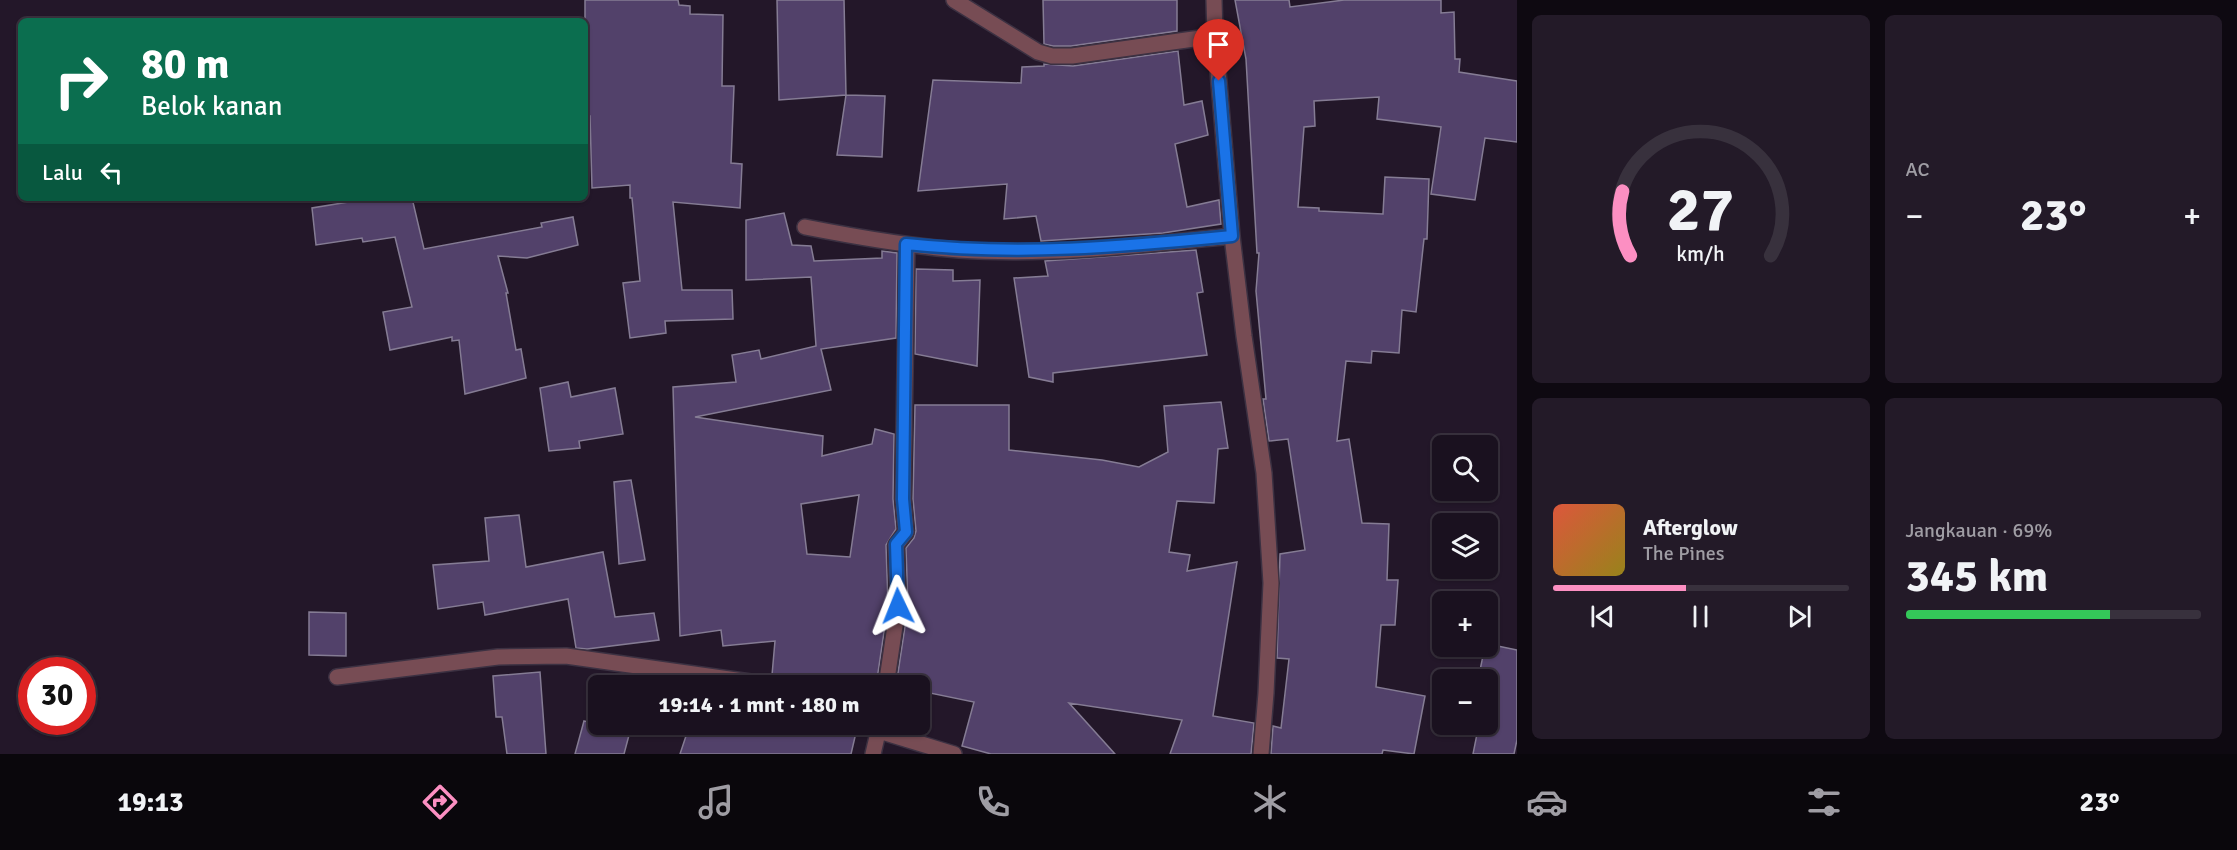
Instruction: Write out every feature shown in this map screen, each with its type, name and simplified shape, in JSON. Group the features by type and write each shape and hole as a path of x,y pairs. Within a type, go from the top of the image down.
{"street":[{"path":"954,0 1028,47 1052,56 1072,56 1215,36"},
{"path":"1214,0 1232,236 1264,473 1270,561 1266,693 1261,754"},
{"path":"805,227 906,244 959,250 1036,251 1104,248 1232,236"},
{"path":"888,675 898,606 896,544 906,532 903,499 906,244"},
{"path":"337,677 498,657 566,656 701,675"},
{"path":"873,754 875,735"},
{"path":"901,735 954,754"}],"building":[{"path":"585,0 678,0 679,5 690,6 690,14 723,15 722,86 734,86 731,163 742,164 740,208 673,202 682,290 732,290 733,319 665,321 666,333 630,338 623,283 640,281 632,198 630,198 630,185 592,188 590,116 588,116 588,18 585,18"},
{"path":"777,0 844,0 846,95 779,100"},
{"path":"1043,0 1177,0 1177,31 1071,46 1044,44"},
{"path":"1235,0 1289,0 1290,7 1344,0 1441,0 1441,13 1454,12 1455,59 1460,59 1459,72 1517,81 1517,142 1485,138 1475,200 1431,194 1441,127 1377,119 1379,97 1314,101 1315,126 1304,127 1298,207 1319,208 1319,211 1383,214 1385,177 1429,179 1427,239 1424,239 1416,312 1402,310 1399,353 1372,351 1371,363 1346,361 1337,441 1349,439 1362,523 1389,524 1387,580 1398,580 1395,625 1381,625 1376,687 1425,696 1414,754 1383,750 1382,754 1271,754 1273,726 1281,728 1289,659 1277,658 1280,554 1305,550 1288,439 1269,441 1263,399 1266,399 1256,291 1259,253 1257,253 1246,59"},
{"path":"1178,51 1184,105 1202,101 1208,135 1175,144 1187,207 1219,200 1221,224 1163,233 1041,241 1036,216 1004,219 1007,184 918,191 933,80 1021,83 1022,67 1044,66 1044,64 1073,66"},
{"path":"846,95 885,96 882,157 837,155"},
{"path":"355,201 413,201 424,249 542,227 541,223 573,217 578,245 527,258 498,256 508,293 506,293 516,350 521,349 526,378 465,394 459,340 452,341 452,337 390,350 383,312 412,307 395,237 363,242 362,238 316,245 312,208"},
{"path":"784,213 792,245 811,246 814,261 882,258 882,251 897,253 896,338 821,349 831,390 695,417 823,436 822,456 872,444 875,429 894,434 893,499 896,529 886,545 888,605 878,675 772,675 775,641 723,646 721,630 680,636 673,387 736,382 732,355 759,350 761,359 816,346 811,277 746,280 746,220","holes":["859,495 850,557 807,554 801,504"]},
{"path":"1196,250 1203,292 1197,293 1207,355 1053,373 1053,382 1029,377 1014,278 1048,276 1045,261"},
{"path":"916,269 953,270 953,281 980,280 977,366 915,354"},
{"path":"568,382 571,397 615,388 623,434 579,441 580,448 549,451 540,388"},
{"path":"1221,402 1228,448 1218,449 1214,503 1177,501 1169,552 1190,555 1187,571 1237,562 1213,716 1254,723 1251,754 1170,754 1182,720 1069,703 1115,754 991,754 962,746 974,702 930,693 930,675 898,675 908,607 906,548 914,538 916,531 913,499 915,405 1009,405 1009,450 1102,460 1139,467 1168,452 1164,406"},
{"path":"631,480 645,560 619,564 614,482"},
{"path":"519,515 526,567 603,552 615,617 654,613 659,640 587,649 576,648 568,599 485,615 483,602 438,609 433,565 489,561 485,518"},
{"path":"309,612 346,613 346,656 309,655"},
{"path":"1498,646 1517,650 1517,740 1514,754 1473,754 1477,735 1498,735 1498,669 1480,669 1483,657 1498,657"},
{"path":"540,672 546,754 507,754 502,717 496,717 493,676"},
{"path":"584,721 588,722 588,735 629,735 624,754 575,754"},
{"path":"686,735 855,735 851,754 680,754"}],"route":[{"path":"898,606 896,544 906,532 903,499 906,244 959,250 1036,251 1104,248 1232,236 1219,81"}]}
